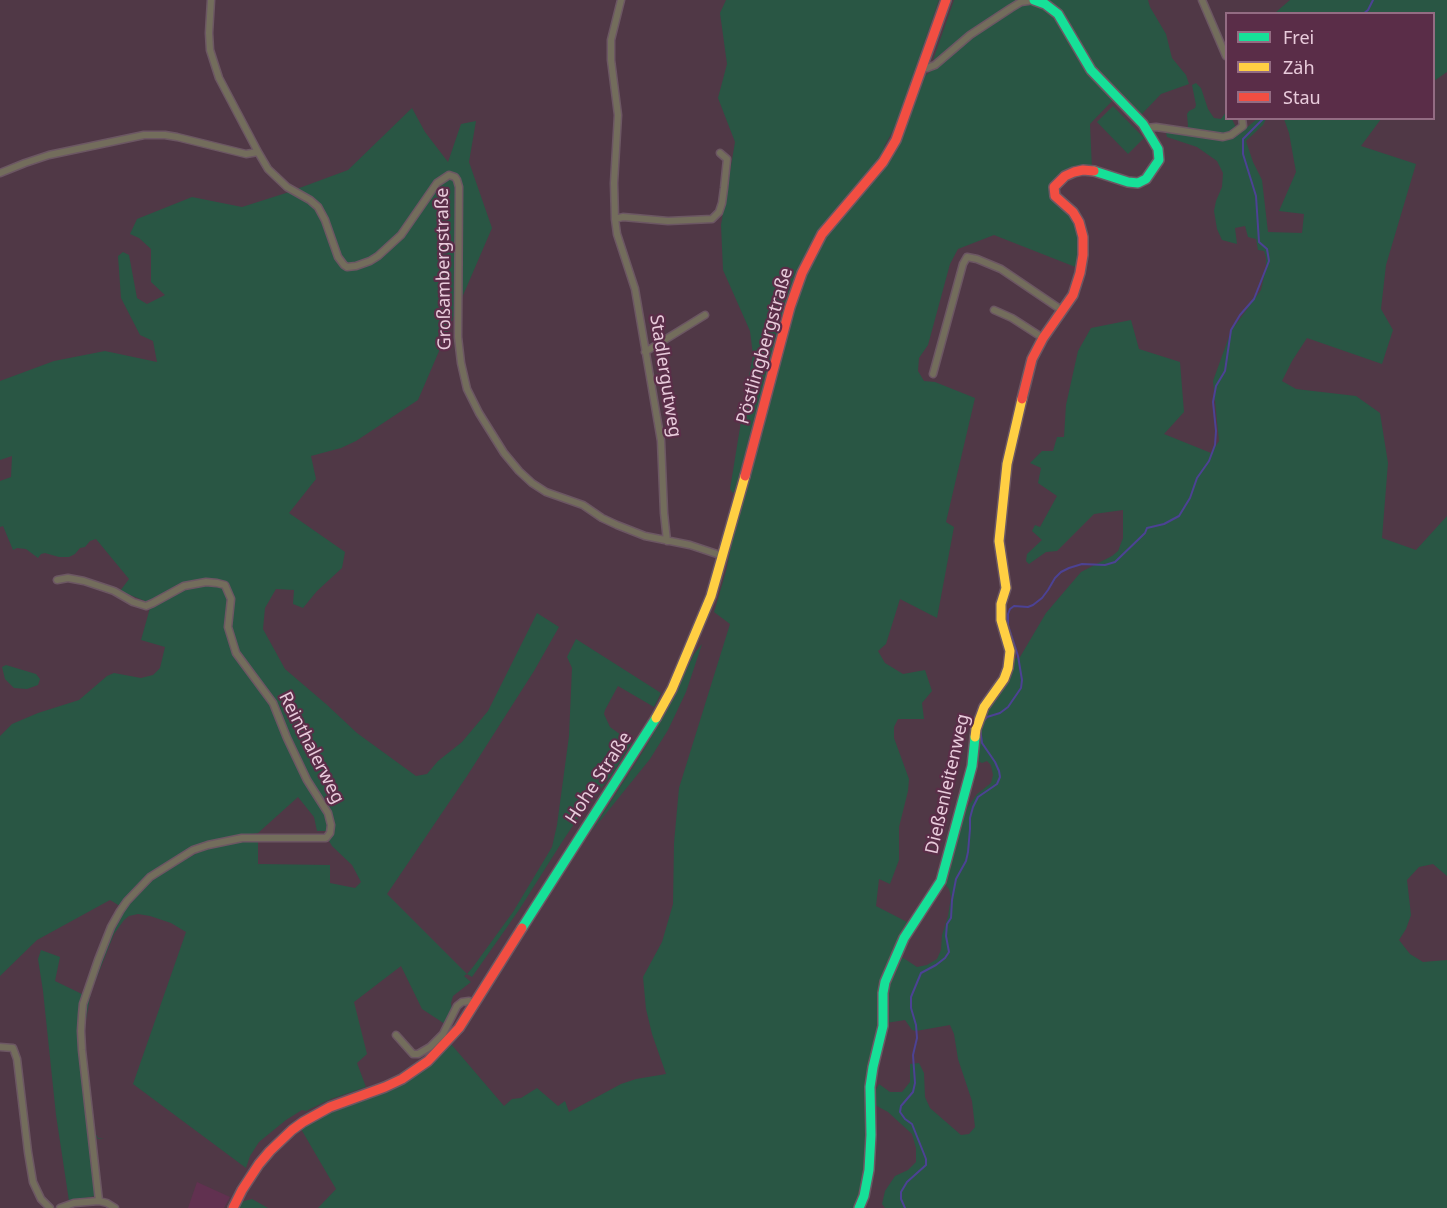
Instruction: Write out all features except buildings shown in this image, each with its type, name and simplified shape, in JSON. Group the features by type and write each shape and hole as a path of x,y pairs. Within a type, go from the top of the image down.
{"main road":[{"name":"Pöstlingbergstraße","path":"723,556 790,307 802,273 822,234 890,151 901,128 946,0"},
{"name":"Dießenleitenweg","path":"859,1208 869,1170 870,1087 883,1026 885,982 907,932 941,881 972,766 979,719 984,707 1004,679 1008,668 1010,651 1001,620 1001,604 1006,588 999,538 1009,453 1030,363 1043,338 1073,295 1083,255 1083,240 1077,217 1055,196 1054,187 1065,176 1083,170 1097,171 1132,183 1143,181 1157,165 1159,157 1158,149 1146,128 1091,70 1058,14 1046,4 1034,0"},
{"name":"Hohe Straße","path":"233,1208 242,1190 270,1150 292,1130 323,1111 385,1087 415,1071 459,1028 658,715 698,630 723,556"}],"street":[{"path":"0,173 49,155 144,135 177,137 246,154 258,152 219,78 212,59 209,43 211,0"},
{"name":"Stadlergutweg","path":"621,0 611,50 618,115 614,190 615,219 617,234 635,289 662,451 667,541"},
{"name":"Dießenleitenweg","path":"923,67 935,65 970,35 1011,8 1021,2 1034,0"},
{"path":"1202,0 1225,52"},
{"path":"1146,128 1156,127 1223,137 1232,135 1244,126 1242,120"},
{"name":"Großambergstraße","path":"258,152 268,169 281,182 318,207 326,220 338,257 347,267 370,261 396,241 408,227 436,183 449,175 455,177 459,187 459,349 467,389 482,418 512,462 526,478 539,488 552,495 583,505 617,525 645,536 690,545 723,556"},
{"path":"615,219 623,217 668,221 712,219 719,212 724,188 727,159 720,153"},
{"path":"933,374 963,264 967,258 977,259 1000,270 1064,311"},
{"path":"994,310 1043,338"},
{"path":"645,352 705,315"},
{"name":"Reinthalerweg","path":"57,580 68,578 84,581 114,591 133,602 146,606 184,586 206,582 225,585 231,599 228,627 236,653 273,703 307,780 328,813 331,825 330,833 326,838 242,838 208,844 193,850 150,877 120,911 98,960 83,1004 82,1015 82,1050 99,1201"},
{"name":"Hohe Straße","path":"396,1035 413,1054 418,1054 430,1047 443,1034 457,1006 462,1002 474,1003"},
{"path":"0,1047 13,1048 17,1059 27,1152 33,1182 41,1199 50,1208"},
{"path":"60,1208 74,1203 99,1201 115,1208"}],"shaded area":[{"path":"197,1182 230,1197 224,1208 188,1208"}],"green space":[{"path":"726,0 939,0 896,125 884,147 891,155 904,132 925,76 972,37 1013,10 1028,3 1034,3 1050,10 1114,99 1090,124 1092,169 1063,174 1054,193 1074,220 1079,233 1078,268 994,235 958,249 950,264 928,345 919,358 918,371 924,381 935,382 975,398 946,522 954,527 937,618 900,599 886,644 878,651 885,663 903,674 925,670 932,691 922,703 924,719 898,719 894,727 894,738 909,779 908,791 899,827 899,860 890,884 879,879 876,906 909,923 881,1004 867,1169 856,1208 318,1208 336,1189 301,1129 322,1116 409,1080 427,1068 451,1044 504,1106 512,1099 521,1098 537,1088 558,1106 565,1101 569,1112 621,1084 666,1074 646,1009 643,977 662,942 673,904 674,843 679,788 730,624 714,612 726,571 755,431 750,434 736,490 733,493 730,489 753,355 750,331 723,270 721,225 735,142 718,98 727,64 720,13"},
{"path":"954,0 1019,0 969,32 933,60"},
{"path":"1044,0 1148,0 1166,34 1172,58 1186,75 1189,84 1161,94 1140,116 1100,76"},
{"path":"1290,0 1447,0 1447,72 1435,80 1435,12 1276,12"},
{"path":"1196,83 1201,88 1208,109 1214,118 1221,119 1225,113 1225,120 1232,120 1239,134 1256,120 1266,120 1246,141 1262,180 1268,232 1302,233 1304,214 1279,211 1296,172 1284,120 1380,120 1361,146 1416,164 1386,265 1381,309 1393,330 1382,364 1307,338 1282,381 1296,389 1356,396 1380,413 1388,463 1382,538 1416,550 1447,516 1447,876 1433,864 1419,867 1407,880 1411,915 1399,940 1410,954 1423,962 1447,960 1447,1208 885,1208 882,1204 885,1191 895,1176 908,1170 916,1162 916,1148 912,1134 888,1112 873,1104 875,1091 879,1084 890,1092 902,1092 910,1082 910,1064 919,1063 924,1073 925,1097 930,1108 961,1135 969,1134 975,1127 972,1101 950,1025 916,1031 912,1030 905,1020 886,1023 885,993 899,955 917,967 927,965 937,959 941,950 951,897 949,889 943,882 962,815 977,794 991,783 993,775 991,765 987,761 982,763 978,761 981,720 1012,670 1014,659 1020,657 1046,613 1081,572 1118,551 1123,538 1123,510 1094,514 1057,551 1046,552 1029,564 1026,561 1027,554 1042,540 1032,531 1035,525 1040,527 1057,496 1038,483 1041,468 1030,463 1042,451 1053,451 1057,437 1064,437 1066,405 1078,351 1091,328 1131,320 1139,349 1180,362 1184,412 1164,434 1211,453 1219,441 1213,381 1231,331 1261,290 1266,258 1264,251 1258,250 1256,239 1248,237 1245,226 1235,228 1237,244 1222,240 1217,229 1214,211 1222,187 1223,173 1217,161 1197,147 1167,137 1168,131 1186,130 1188,126 1187,114 1196,105 1192,85"},
{"path":"1113,106 1144,138 1128,154 1097,122"},
{"path":"412,108 425,132 448,162 461,124 476,121 469,162 492,228 418,400 356,441 341,448 311,456 316,479 289,513 345,552 342,568 317,591 303,608 293,604 294,590 276,589 265,608 263,629 285,669 357,733 416,776 427,774 438,761 462,742 488,711 537,613 559,627 534,671 467,776 387,894 467,974 464,976 471,982 453,996 452,1011 445,1024 422,1009 401,966 354,1002 367,1054 357,1063 366,1087 331,1099 306,1111 302,1110 286,1120 259,1142 246,1168 133,1084 186,932 171,923 150,916 138,914 129,916 114,934 91,992 85,1025 84,1042 95,1133 98,1138 104,1139 98,1139 94,1134 82,1035 84,1007 114,926 136,893 153,878 197,853 223,843 258,839 258,864 330,865 330,883 355,888 361,882 352,865 329,841 334,829 331,812 309,779 272,699 269,704 287,745 305,781 327,814 327,831 317,831 314,817 298,797 258,833 220,839 192,849 163,865 137,885 120,906 110,900 37,940 0,976 0,736 12,724 79,700 107,676 114,673 141,678 153,675 160,668 165,647 141,640 150,608 145,601 120,591 129,579 96,539 69,557 45,553 38,558 26,549 13,550 3,526 0,527 0,481 11,477 12,456 0,460 0,381 54,361 105,351 157,362 153,341 140,335 121,298 118,256 123,252 129,255 137,298 147,304 165,295 151,282 151,249 139,238 130,234 137,219 192,197 242,207 348,170"},
{"path":"576,639 661,693 654,707 618,686 604,714 610,727 632,743 612,775 580,815 519,910 472,977 467,974 513,912 552,847 569,736 572,668 567,657"},
{"path":"702,644 686,692 668,730 650,759 591,832 642,753 663,717 694,654"},
{"path":"6,665 36,674 40,679 38,685 27,689 14,688 5,679 2,667"},
{"path":"41,950 60,957 55,981 84,995 81,1007 95,1196 69,1201 56,1115 38,959"},
{"path":"252,1199 268,1208 237,1208 240,1202"}],"waterway":[{"path":"1366,12 1373,0"},
{"path":"982,723 987,717 1000,713 1008,707 1021,688 1018,656 1008,625 1010,609 1014,606 1033,605 1042,598 1055,578 1069,568 1082,564 1105,565 1115,562 1145,533 1147,528 1164,524 1179,516 1190,498 1197,478 1209,461 1215,445 1216,431 1213,402 1216,386 1225,371 1231,330 1254,299 1269,261 1267,249 1259,242 1256,196 1243,154 1243,139 1262,120"},
{"path":"905,1208 901,1192 907,1182 926,1165 926,1159 912,1124 900,1112 901,1106 913,1092 915,1083 913,1055 917,1038 911,997 921,973 936,965 949,952 946,936 947,924 951,918 956,879 966,861 973,807 978,797 997,784 1000,777 995,762 982,743 980,728"}],"traffic: fast":[{"path":"1034,0 1045,4 1058,14 1091,70 1143,124 1158,149 1159,160 1146,179 1138,183 1094,171"},
{"path":"522,928 656,718"},
{"path":"859,1208 869,1170 870,1087 883,1026 885,982 904,938 941,881 972,766 975,737"}],"traffic: slow":[{"path":"975,737 984,707 1004,679 1008,668 1010,651 1001,620 1001,604 1006,588 999,541 1007,464 1022,399"},
{"path":"656,718 672,689 711,596 745,476"}],"traffic: jam":[{"path":"745,476 790,307 802,273 822,234 883,162 896,140 946,0"},
{"path":"1022,399 1032,359 1043,338 1073,295 1083,255 1083,237 1079,222 1073,212 1055,196 1054,187 1065,176 1074,172 1094,171"},
{"path":"233,1208 259,1164 292,1130 330,1107 402,1079 428,1061 459,1028 522,928"}]}
